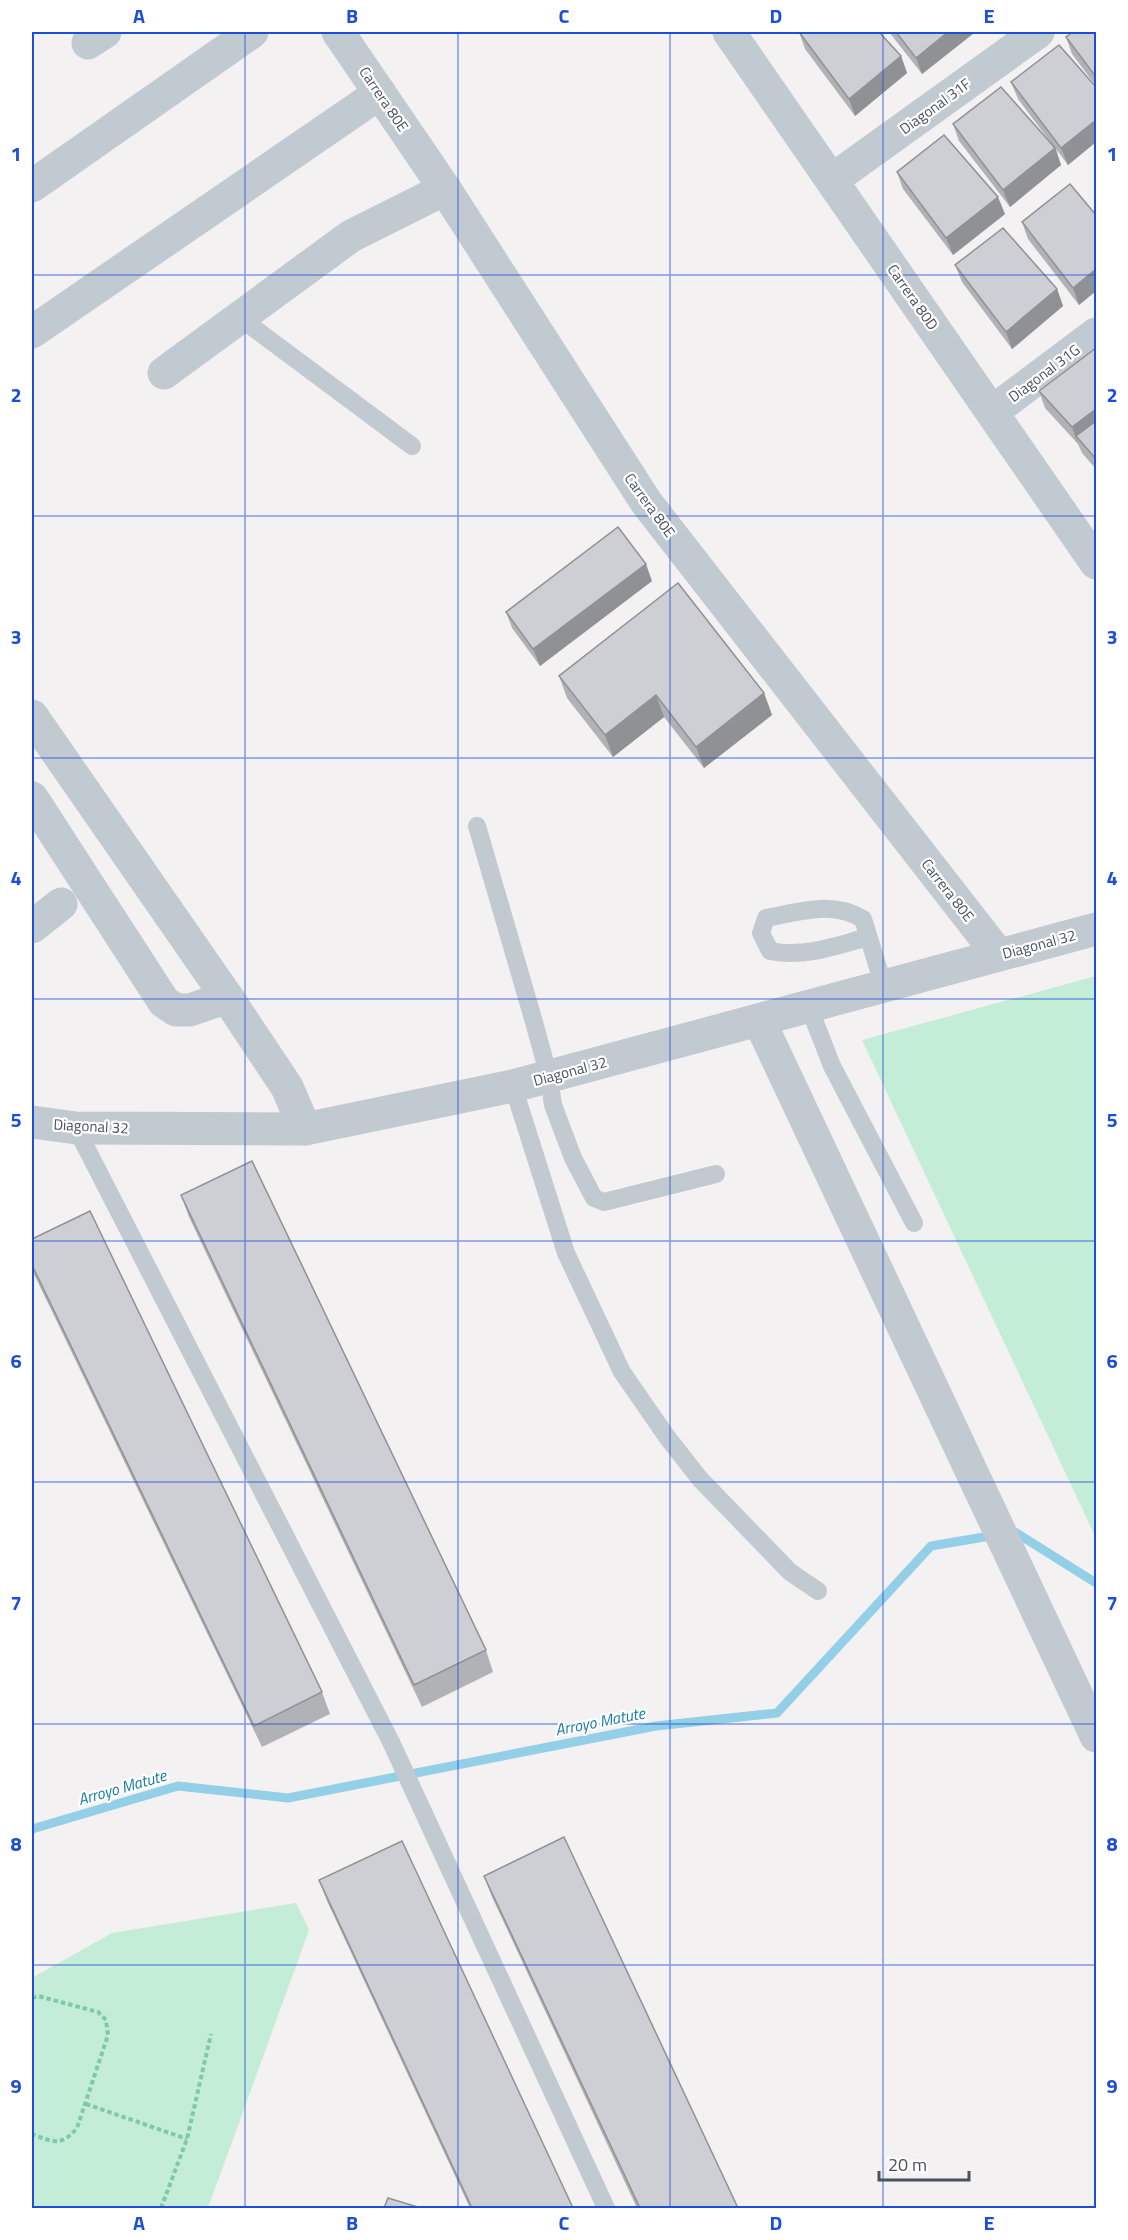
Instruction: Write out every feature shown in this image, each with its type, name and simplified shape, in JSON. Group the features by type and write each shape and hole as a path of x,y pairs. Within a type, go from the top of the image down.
{"street":[{"path":"32,186 252,32"},
{"name":"Carrera 80E","path":"338,32 445,189 646,502 998,954"},
{"name":"Carrera 80D","path":"729,32 1096,563"},
{"name":"Diagonal 31F","path":"832,180 1038,32"},
{"path":"32,332 380,93"},
{"path":"164,373 351,236 445,189"},
{"name":"Diagonal 31G","path":"992,412 1096,334"},
{"path":"32,716 287,1087 305,1129"},
{"path":"32,798 164,1002 176,1011 190,1010 227,997"},
{"path":"32,927 61,904"},
{"name":"Diagonal 32","path":"32,1122 76,1128 305,1129 549,1077 1096,929"},
{"path":"759,1020 994,1515 1096,1736"}],"lane":[{"path":"239,317 412,446"},
{"path":"477,826 549,1077 553,1105 573,1158 594,1198 604,1202 716,1174"},
{"path":"868,937 814,952 786,954 770,951 761,933 766,918 824,907 852,913 863,920 884,987"},
{"path":"809,1007 832,1066 914,1223"},
{"path":"513,1086 566,1253 622,1372 667,1437 700,1479 790,1572 818,1591"},
{"path":"76,1128 391,1742 606,2208"}],"path":[{"path":"32,1998 38,1996 98,2012 106,2020 108,2035 77,2128 69,2138 55,2143 32,2134"},
{"path":"161,2208 187,2139 211,2034"},
{"path":"86,2104 187,2139"}],"green space":[{"path":"1096,976 1096,1538 862,1040"},
{"path":"296,1903 309,1930 208,2208 32,2208 32,1978 112,1933"}],"building":[{"path":"799,32 879,32 901,56 849,99"},
{"path":"896,32 948,32 916,58"},
{"path":"1073,32 1096,32 1096,77 1066,37"},
{"path":"1059,45 1096,87 1096,120 1061,148 1011,82"},
{"path":"1001,87 1055,148 1003,190 953,124"},
{"path":"944,135 998,197 946,238 897,172"},
{"path":"1070,184 1096,215 1096,269 1073,288 1022,222"},
{"path":"1003,228 1057,289 1006,332 955,265"},
{"path":"1096,348 1096,409 1072,427 1039,391"},
{"path":"1096,421 1096,459 1076,436"},
{"path":"618,527 646,564 533,649 506,612"},
{"path":"678,583 764,693 696,747 656,695 605,735 559,676"},
{"path":"252,1161 486,1650 414,1685 181,1195"},
{"path":"90,1211 322,1692 254,1726 32,1265 32,1239"},
{"path":"564,1837 738,2208 640,2208 484,1876"},
{"path":"402,1841 573,2208 472,2208 319,1880"},
{"path":"388,2198 421,2208 384,2208"}],"waterway":[{"name":"Arroyo Matute","path":"1009,1533 1015,1532 1096,1583"},
{"name":"Arroyo Matute","path":"32,1829 178,1786 288,1798 656,1726 777,1713 931,1546 996,1535"}]}
